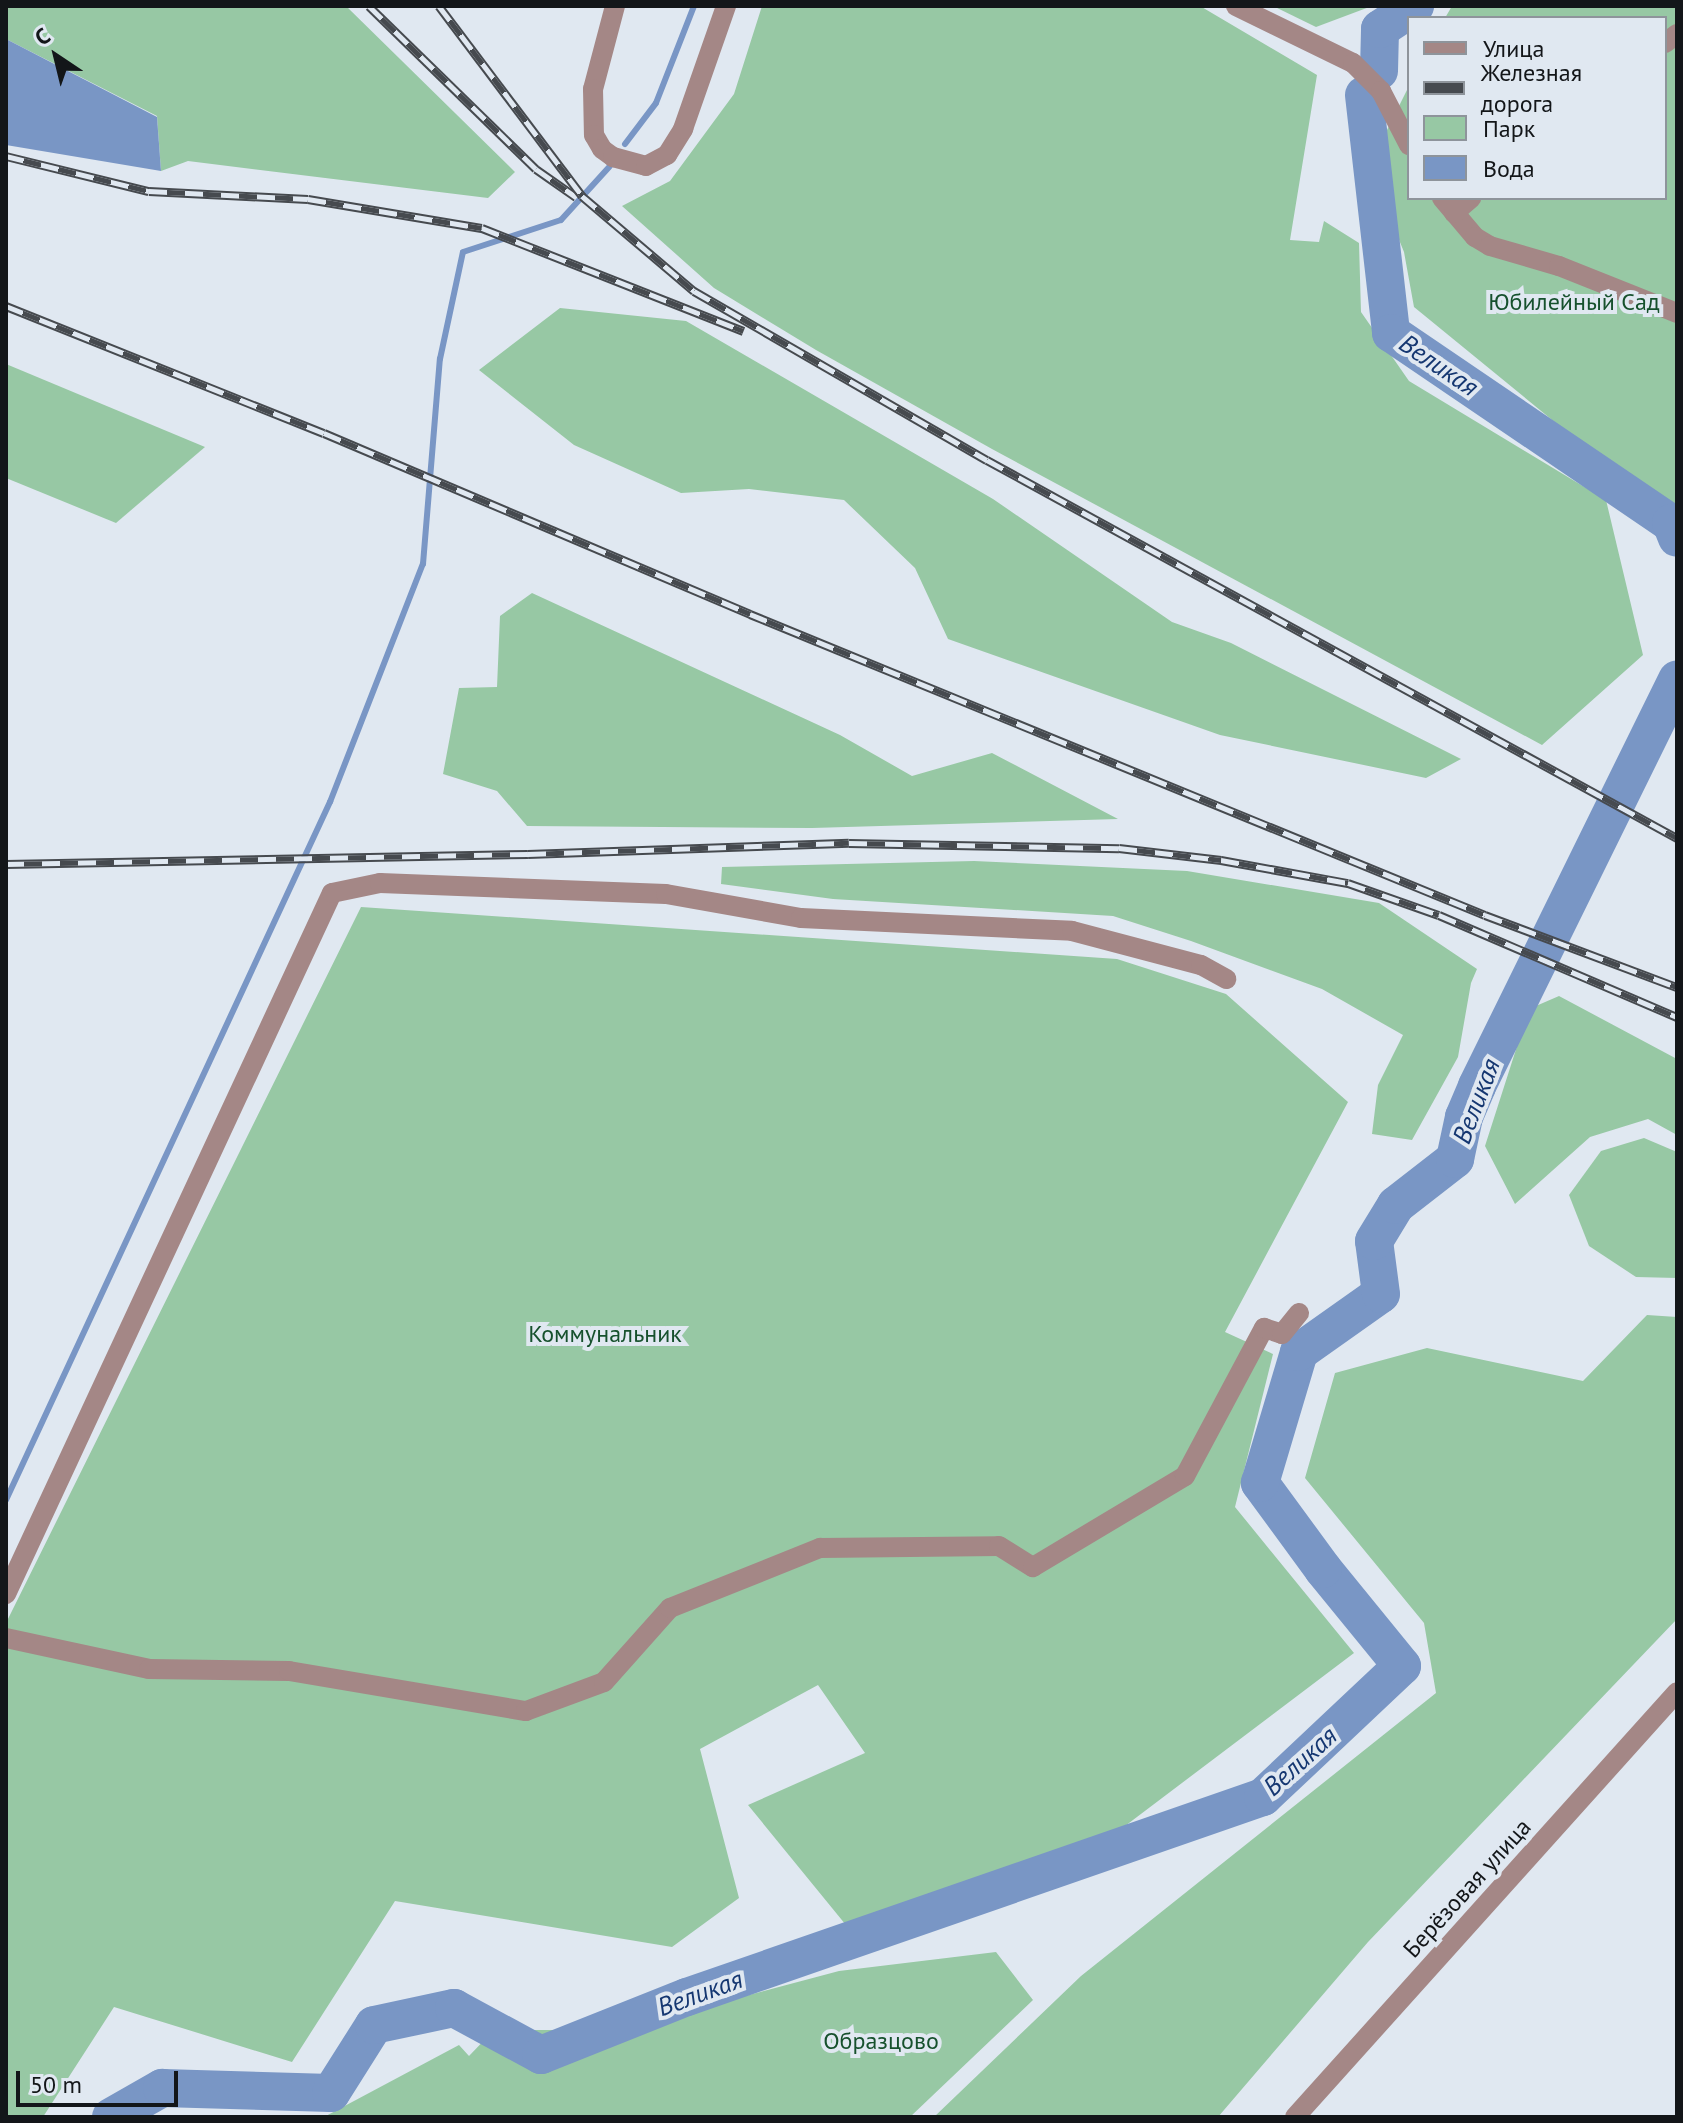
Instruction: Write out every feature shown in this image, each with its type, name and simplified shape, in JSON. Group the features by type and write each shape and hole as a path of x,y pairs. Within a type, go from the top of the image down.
{"street":[{"path":"615,6 593,89 594,135 602,149 613,157 646,166 667,155 683,129 726,6"},
{"path":"1236,6 1353,63 1381,91 1407,141"},
{"path":"1448,205 1475,237 1490,246 1559,266 1677,313"},
{"path":"6,1594 332,893 380,883 666,894 801,918 1072,931 1201,965 1226,979"},
{"path":"6,1638 149,1669 289,1671 526,1711 604,1682 670,1608 820,1548 999,1546 1033,1567 1185,1476 1264,1328 1282,1334 1299,1313"},
{"name":"Берёзовая улица","path":"1295,2117 1677,1692"}],"green space":[{"path":"6,6 346,6 515,172 488,198 188,161 161,171 157,116 6,39"},
{"path":"762,6 1200,6 1317,75 1290,240 1319,242 1324,221 1359,243 1361,312 1409,381 1606,500 1643,655 1542,745 992,449 816,350 714,288 622,206 670,181 734,94"},
{"path":"1273,6 1372,6 1316,27"},
{"name":"Юбилейный Сад","path":"1452,6 1677,6 1677,522 1414,307 1404,252 1369,166 1407,90 1407,200 1667,200 1667,16 1446,16"},
{"path":"560,308 686,321 993,499 1172,622 1231,643 1461,759 1426,778 1220,735 948,639 915,568 844,500 749,489 681,493 574,445 479,370"},
{"path":"6,364 205,447 116,523 6,478"},
{"path":"532,593 840,735 912,776 992,753 1118,819 812,828 527,826 497,791 443,774 459,688 497,687 500,616"},
{"path":"974,861 1187,871 1379,903 1477,969 1471,983 1458,1057 1412,1140 1372,1134 1378,1085 1403,1035 1322,989 1113,916 833,899 721,884 722,867"},
{"name":"Коммунальник","path":"361,907 1117,959 1226,994 1348,1102 1225,1332 1273,1354 1235,1507 1354,1653 1084,1857 850,1930 748,1805 865,1753 818,1685 700,1749 739,1898 672,1947 395,1901 292,2062 114,2007 43,2117 6,2117 6,1623"},
{"path":"1559,996 1677,1059 1677,1135 1648,1119 1590,1137 1515,1204 1485,1146 1529,1009"},
{"path":"1644,1138 1677,1152 1677,1278 1636,1277 1589,1246 1569,1195 1601,1151"},
{"path":"1647,1315 1677,1317 1677,1619 1368,1942 1218,2117 934,2117 1081,1976 1436,1693 1424,1623 1305,1478 1335,1373 1427,1348 1583,1381"},
{"name":"Образцово","path":"996,1952 1033,2000 910,2117 324,2117 459,2045 469,2056 494,2030 562,2030 719,2003 839,1971"}],"water":[{"path":"6,39 157,117 161,171 6,145"}],"waterway":[{"path":"625,144 656,103 694,6"},
{"name":"Великая","path":"1379,71 1380,29 1415,6"},
{"name":"Великая","path":"1364,95 1391,333 1671,523 1677,538"},
{"path":"6,1500 330,802 423,564 440,359 463,252 561,220 609,167"},
{"name":"Великая","path":"111,2117 162,2088 331,2093 374,2025 454,2008 541,2055 687,1997 1263,1797 1402,1666 1323,1569 1260,1483 1299,1352 1381,1294 1374,1241 1396,1205 1455,1159 1464,1117 1477,1086 1677,680"}],"railway":[{"path":"369,6 536,169 576,197"},
{"path":"439,6 582,196 694,291 987,460 1677,838"},
{"path":"6,156 149,191 308,199 482,228 743,331"},
{"path":"6,306 324,433 750,614 1485,915 1677,987"},
{"path":"6,864 528,854 849,843 1119,848 1221,860 1348,883 1439,915 1677,1017"}]}
